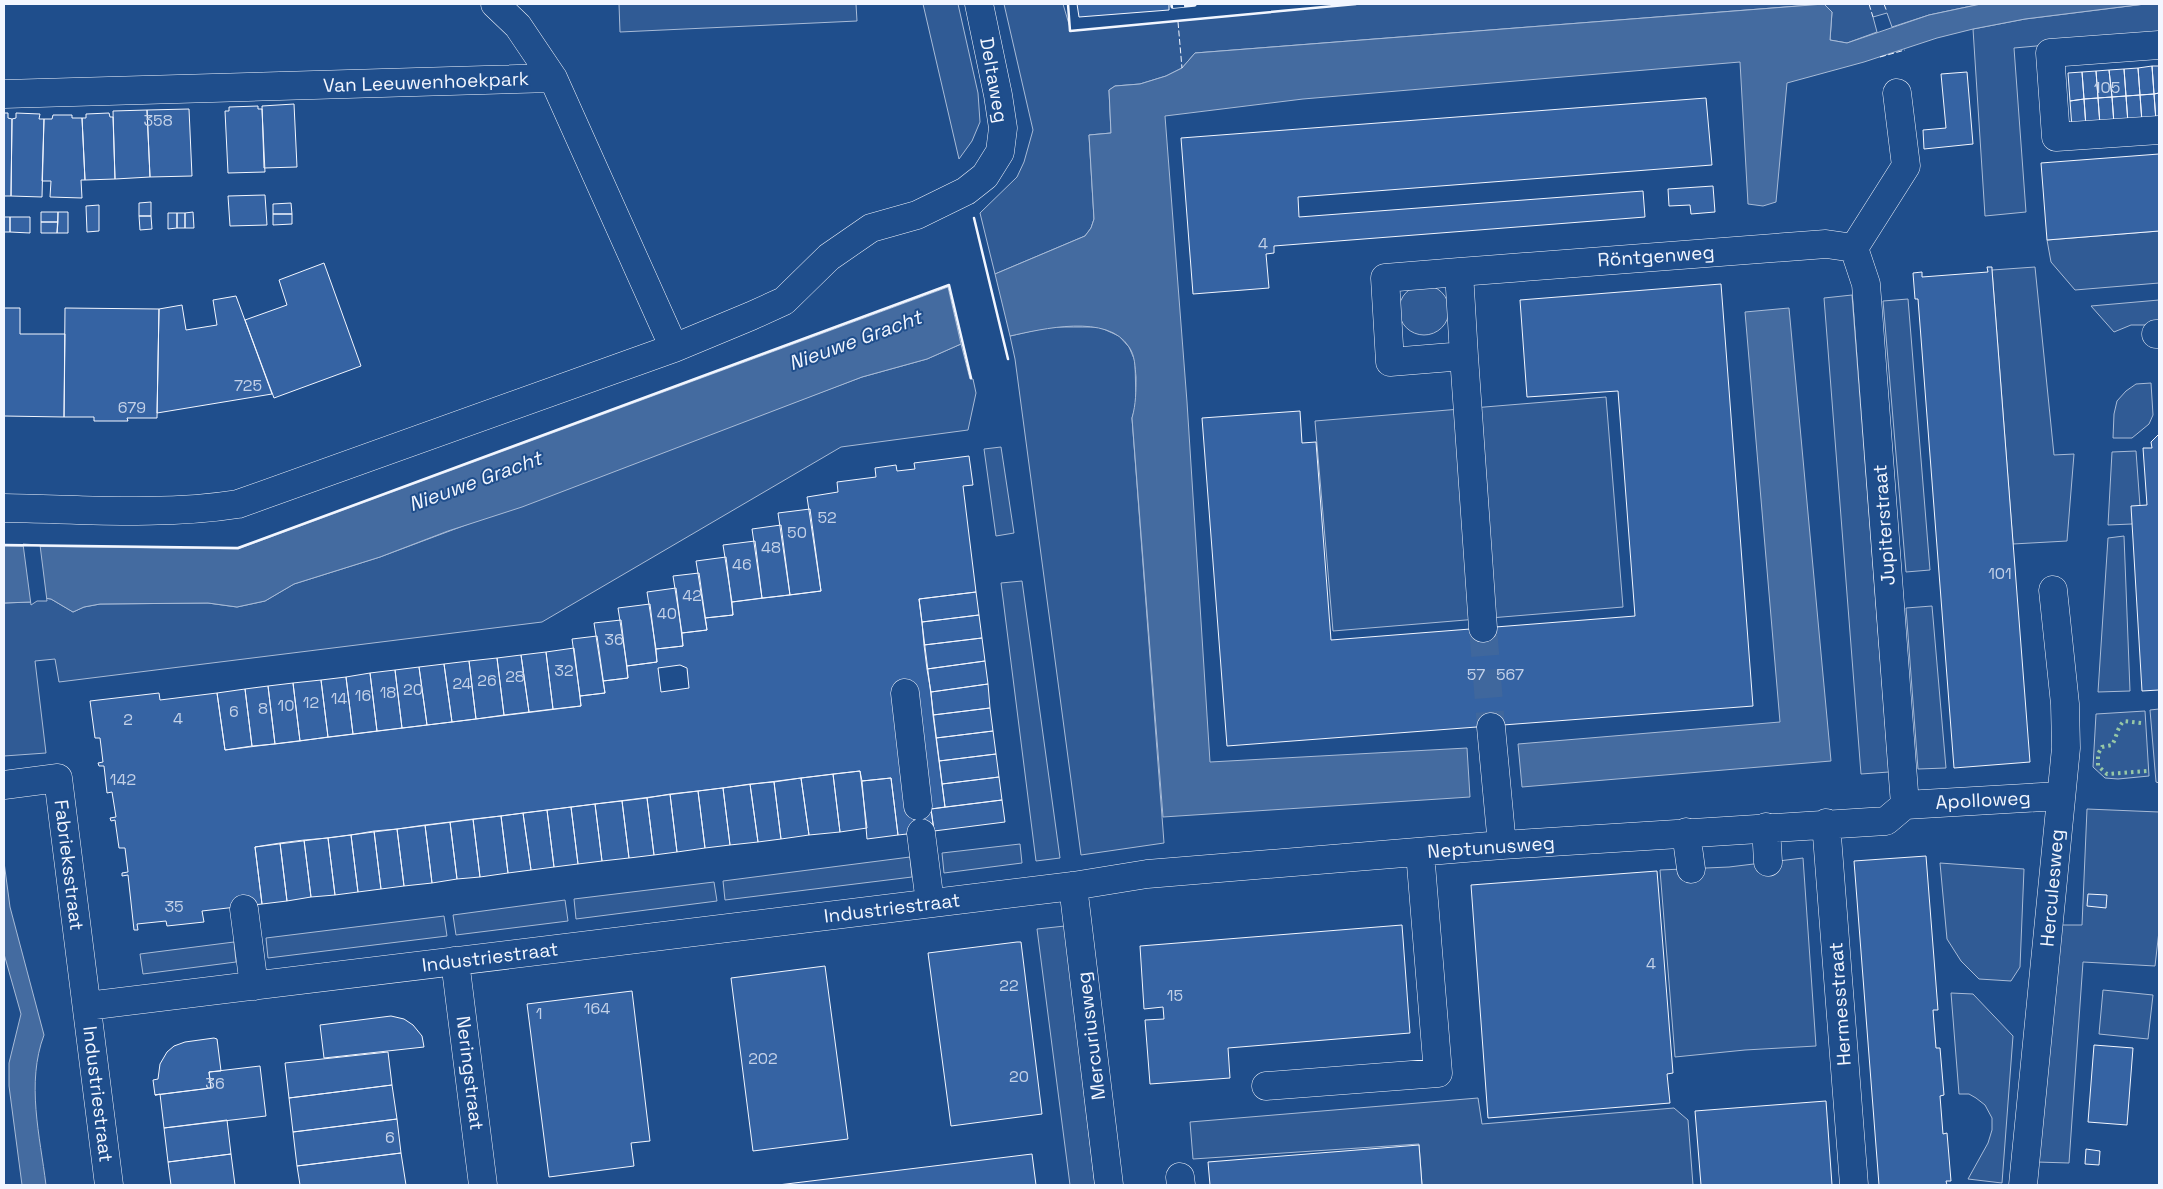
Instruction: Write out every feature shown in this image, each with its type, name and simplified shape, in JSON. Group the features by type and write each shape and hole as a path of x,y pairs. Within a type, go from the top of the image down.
{"street":[{"path":"495,4 518,26 553,78"},
{"name":"Deltaweg","path":"674,348 784,301 829,256 871,228 917,215 966,191 985,176 1000,152 1003,128 979,4"},
{"path":"2159,45 2050,53 2056,137 2159,130"},
{"name":"Van Leeuwenhoekpark","path":"4,94 553,78 674,348"},
{"path":"1854,248 1906,166 1897,93"},
{"name":"Röntgenweg","path":"1464,356 1390,362 1384,278 1826,244 1854,248"},
{"name":"Jupiterstraat","path":"1854,248 1866,284 1905,805"},
{"path":"1458,272 1483,628"},
{"path":"4,508 172,510 208,509 238,504 674,348"},
{"name":"Herculesweg","path":"2023,1185 2066,748 2053,590"},
{"path":"905,693 918,806"},
{"path":"1491,727 1502,846"},
{"name":"Fabrieksstraat","path":"4,785 58,778 87,1006"},
{"name":"Apolloweg","path":"1905,805 2060,796"},
{"name":"Neptunusweg","path":"1073,886 1147,874 1420,852 1686,832 1886,821 1905,805"},
{"name":"Hermesstraat","path":"1826,823 1854,1185"},
{"path":"1766,828 1768,862"},
{"path":"1686,832 1691,870"},
{"path":"921,833 930,903"},
{"path":"1266,1086 1438,1073 1420,852"},
{"name":"Industriestraat","path":"109,1185 87,1006 1073,886"},
{"name":"Mercuriusweg","path":"1073,886 1108,1185"},
{"path":"244,908 254,986"},
{"name":"Neringstraat","path":"456,961 484,1185"}],"shaded area":[{"path":"619,4 856,4 857,21 620,32"},
{"path":"923,4 958,4 978,93 980,122 972,141 959,159"},
{"path":"1004,4 1063,4 1071,31 1356,4 1824,4 1195,53 1182,68 1166,76 1140,84 1115,86 1109,90 1111,133 1089,135 1094,219 1091,228 1085,236 995,274 980,213 1017,177 1024,162 1033,130"},
{"path":"1824,4 1981,4 1929,15 1892,27 1887,13 1873,17 1877,32 1847,43 1830,40 1832,12"},
{"path":"2145,4 2159,4 2159,35 2014,48 2026,212 1985,216 1973,29 2025,19"},
{"path":"2159,231 2159,283 2075,290 2051,262 2047,240"},
{"path":"2035,267 2054,455 2074,454 2067,541 2013,544 1992,270"},
{"path":"1419,285 1429,285 1442,292 1449,305 1449,315 1442,328 1429,335 1419,335 1410,331 1403,324 1399,315 1399,305 1403,296 1410,289"},
{"path":"1852,295 1889,772 1861,774 1824,298"},
{"path":"1908,299 1930,570 1906,572 1883,301"},
{"path":"2159,300 2159,325 2131,325 2114,332 2091,306"},
{"path":"1049,327 1099,327 1119,336 1129,347 1135,361 1136,405 1132,418 1164,843 1081,855 1015,359 1010,336"},
{"path":"961,344 970,379 973,379 976,393 968,430 841,447 542,622 59,682 55,659 35,661 46,753 4,756 4,603 31,602 44,598 51,599 73,612 84,607 100,604 208,603 237,607 265,601 294,584 380,557 862,377 927,359"},
{"path":"2151,383 2153,415 2149,424 2132,438 2113,438 2114,414 2117,401 2136,384"},
{"path":"1606,397 1623,607 1333,631 1315,421"},
{"path":"1001,447 1014,533 996,536 984,449"},
{"path":"2136,451 2140,506 2132,524 2108,525 2112,452"},
{"path":"2124,536 2130,691 2098,692 2108,538"},
{"path":"1022,581 1060,858 1036,861 1001,583"},
{"path":"1932,606 1946,768 1918,769 1906,608"},
{"path":"2159,709 2159,783 2156,782 2150,710"},
{"path":"2145,711 2149,776 2118,779 2105,778 2093,767 2096,714"},
{"path":"2087,809 2159,812 2159,931 2155,966 2083,962 2069,1163 2037,1162 2058,925 2082,925"},
{"path":"1020,844 1022,863 944,873 942,853"},
{"path":"910,857 912,877 725,900 723,881"},
{"path":"1803,858 1816,1046 1745,1050 1675,1057 1660,870 1729,867"},
{"path":"1940,863 2024,869 2020,967 2011,981 1979,979 1961,961 1947,939"},
{"path":"714,882 717,901 576,919 574,899"},
{"path":"565,900 568,921 456,935 453,915"},
{"path":"444,916 447,936 268,958 266,938"},
{"path":"1065,926 1095,1185 1070,1185 1037,929"},
{"path":"234,942 236,962 143,974 140,954"},
{"path":"2103,990 2153,995 2148,1039 2099,1034"},
{"path":"1951,993 1973,994 2013,1036 2002,1183 1968,1179 1988,1143 1992,1130 1992,1118 1985,1105 1976,1098 1969,1094 1959,1094"},
{"path":"1478,1098 1482,1124 1674,1108 1688,1120 1693,1185 1422,1185 1419,1144 1193,1159 1190,1122"}],"water":[{"path":"1824,4 1832,12 1830,40 1847,43 1929,15 1981,4 2145,4 2025,19 1973,29 1787,83 1776,202 1763,206 1748,204 1740,62 1303,99 1165,116 1187,402 1210,762 1467,748 1470,797 1163,817 1132,418 1136,382 1132,354 1129,347 1119,336 1106,330 1091,327 1056,327 1010,336 995,274 1085,236 1091,228 1094,219 1089,135 1111,133 1109,90 1115,86 1140,84 1166,76 1182,68 1195,53"},
{"name":"Nieuwe Gracht","path":"948,287 961,344 927,359 862,377 522,507 448,531 380,557 294,584 265,601 237,607 208,603 100,604 84,607 73,612 51,599 44,598 31,602 4,603 4,546 238,549"},
{"path":"1789,308 1831,761 1522,787 1518,744 1780,722 1745,312"},
{"path":"4,862 10,907 44,1035 39,1053 35,1091 46,1185 22,1185 9,1086 9,1063 21,1014 4,954"}],"pier":[{"path":"23,544 40,545 47,601 37,601 31,605"}],"building":[{"path":"1077,4 1169,4 1169,10 1079,17"},
{"path":"2152,66 2154,94 2140,95 2138,68"},
{"path":"2152,66 2159,66 2159,93 2154,94"},
{"path":"2138,68 2140,95 2126,96 2124,69"},
{"path":"2124,69 2126,96 2112,97 2109,70"},
{"path":"2109,70 2112,97 2098,98 2096,71"},
{"path":"2096,71 2098,98 2084,99 2082,72"},
{"path":"1967,72 1973,144 1924,149 1923,130 1946,128 1941,74"},
{"path":"2082,72 2084,99 2070,101 2068,73"},
{"path":"2159,93 2159,121 2156,121 2154,94"},
{"path":"2154,94 2156,121 2142,122 2140,95"},
{"path":"2140,95 2142,122 2128,123 2126,96"},
{"path":"2126,96 2128,123 2114,124 2112,97"},
{"path":"2112,97 2114,124 2100,125 2098,98"},
{"path":"1706,98 1712,165 1298,197 1299,217 1643,191 1645,217 1274,246 1274,253 1266,254 1269,288 1193,294 1181,138"},
{"path":"2098,98 2100,125 2086,127 2084,99"},
{"path":"2084,99 2086,127 2072,128 2070,101"},
{"path":"294,104 297,167 264,168 262,106"},
{"path":"258,106 258,109 262,109 265,172 228,173 225,111 229,111 229,107"},
{"path":"189,109 192,176 150,177 147,110"},
{"path":"147,110 150,177 115,179 113,111"},
{"path":"4,113 8,113 8,118 12,119 11,196 4,196"},
{"path":"16,113 40,114 39,119 44,119 42,197 11,196 12,119 16,118"},
{"path":"109,113 110,117 113,117 115,179 85,180 82,118 86,118 86,114"},
{"path":"53,115 72,115 72,118 82,118 85,180 81,180 82,198 50,197 51,181 42,181 44,119 52,119"},
{"path":"2159,154 2159,231 2047,240 2041,163"},
{"path":"1713,186 1715,212 1691,214 1690,205 1669,206 1668,189"},
{"path":"265,195 267,225 230,226 228,196"},
{"path":"151,202 151,216 139,216 139,203"},
{"path":"291,203 292,214 273,214 273,204"},
{"path":"99,205 99,231 87,232 86,206"},
{"path":"41,212 58,212 58,222 41,222"},
{"path":"58,212 68,212 68,233 57,233"},
{"path":"193,212 194,228 185,228 185,213"},
{"path":"168,213 177,213 177,228 168,229"},
{"path":"177,213 185,213 185,228 177,228"},
{"path":"273,214 292,214 292,224 273,225"},
{"path":"139,216 151,216 152,229 140,230"},
{"path":"4,217 10,217 10,232 4,232"},
{"path":"10,217 30,217 30,233 10,232"},
{"path":"41,222 58,222 57,233 41,233"},
{"path":"324,263 361,366 274,398 245,320 287,305 279,280"},
{"path":"1987,267 1992,267 2030,762 1954,768 1918,299 1915,299 1913,273 1922,272 1922,277 1988,272"},
{"path":"1721,284 1753,706 1227,746 1202,418 1300,411 1302,443 1316,442 1331,640 1635,616 1618,391 1527,397 1520,300"},
{"path":"236,296 272,394 157,413 159,309 182,305 186,330 217,325 213,300"},
{"path":"4,308 20,308 20,334 65,334 64,417 4,416"},
{"path":"65,308 159,309 157,418 127,418 128,421 94,421 94,417 64,417"},
{"path":"2159,434 2159,690 2142,691 2131,506 2147,505 2143,448 2152,448 2151,442"},
{"path":"969,456 973,485 963,486 976,592 919,599 945,807 931,809 934,831 898,835 891,778 862,781 860,771 801,778 255,847 262,904 202,911 204,922 167,926 166,921 137,924 138,930 134,930 128,875 122,876 122,873 128,872 125,848 119,848 115,820 111,821 110,818 116,817 112,792 107,793 104,766 99,766 98,763 103,762 100,738 95,738 90,701 159,693 160,700 217,693 225,750 581,706 580,696 605,693 603,681 628,678 627,666 657,662 656,649 683,646 682,633 707,630 705,618 733,615 732,602 821,591 807,497 838,492 837,482 876,477 875,468 896,465 897,471 915,469 914,463","holes":["680,665 687,668 689,688 661,692 658,668"]},
{"path":"810,509 821,591 790,595 778,513"},
{"path":"781,525 790,595 762,598 752,529"},
{"path":"755,541 762,598 732,602 723,545"},
{"path":"726,557 733,615 705,618 696,561"},
{"path":"699,573 707,630 682,633 673,576"},
{"path":"676,588 683,646 656,649 647,592"},
{"path":"976,592 979,615 922,622 919,599"},
{"path":"650,604 657,662 627,666 618,608"},
{"path":"979,615 982,638 924,645 922,622"},
{"path":"621,620 628,678 603,681 594,623"},
{"path":"597,636 605,693 580,696 572,639"},
{"path":"982,638 985,661 927,669 924,645"},
{"path":"574,648 581,706 553,709 546,652"},
{"path":"546,652 553,709 529,712 521,655"},
{"path":"521,655 529,712 504,715 497,658"},
{"path":"497,658 504,715 476,719 469,661"},
{"path":"469,661 476,719 452,722 444,664"},
{"path":"985,661 988,684 931,692 927,669"},
{"path":"444,664 452,722 427,725 419,667"},
{"path":"419,667 427,725 402,728 395,670"},
{"path":"395,670 402,728 377,731 370,673"},
{"path":"370,673 377,731 353,734 346,677"},
{"path":"346,677 353,734 328,737 321,680"},
{"path":"321,680 328,737 300,741 293,683"},
{"path":"293,683 300,741 275,744 268,686"},
{"path":"988,684 990,708 933,715 931,692"},
{"path":"268,686 275,744 252,746 245,689"},
{"path":"245,689 252,746 225,750 217,693"},
{"path":"990,708 993,731 936,738 933,715"},
{"path":"993,731 996,754 939,761 936,738"},
{"path":"996,754 999,777 942,784 939,761"},
{"path":"860,771 867,828 840,832 833,774"},
{"path":"833,774 840,832 809,835 801,778"},
{"path":"999,777 1002,800 945,807 942,784"},
{"path":"801,778 809,835 781,839 774,782"},
{"path":"891,778 898,835 867,839 862,781"},
{"path":"774,782 781,839 758,842 750,784"},
{"path":"750,784 758,842 730,845 723,788"},
{"path":"723,788 730,845 705,848 698,791"},
{"path":"698,791 705,848 677,852 670,794"},
{"path":"670,794 677,852 654,855 647,798"},
{"path":"647,798 654,855 629,858 622,801"},
{"path":"1002,800 1005,822 934,831 931,809"},
{"path":"622,801 629,858 602,861 595,804"},
{"path":"595,804 602,861 578,864 571,807"},
{"path":"571,807 578,864 554,867 547,810"},
{"path":"547,810 554,867 531,870 523,813"},
{"path":"523,813 531,870 508,873 501,816"},
{"path":"501,816 508,873 480,877 473,819"},
{"path":"473,819 480,877 457,879 450,822"},
{"path":"450,822 457,879 432,883 425,825"},
{"path":"425,825 432,883 404,886 397,829"},
{"path":"397,829 404,886 381,889 374,831"},
{"path":"374,831 381,889 358,892 351,835"},
{"path":"351,835 358,892 335,895 328,838"},
{"path":"328,838 335,895 311,897 304,840"},
{"path":"304,840 311,897 287,901 280,843"},
{"path":"280,843 287,901 262,904 255,847"},
{"path":"1926,856 1938,1010 1933,1010 1936,1048 1940,1048 1944,1095 1940,1096 1943,1134 1947,1133 1951,1181 1946,1181 1947,1185 1879,1185 1854,861"},
{"path":"1657,871 1673,1073 1667,1074 1670,1103 1488,1118 1471,885"},
{"path":"2088,894 2107,895 2106,908 2087,906"},
{"path":"1402,925 1410,1033 1228,1048 1230,1078 1150,1084 1145,1020 1164,1019 1163,1007 1144,1009 1140,946"},
{"path":"1021,942 1042,1114 951,1126 928,953"},
{"path":"825,966 848,1139 753,1151 731,978"},
{"path":"632,991 650,1141 631,1143 634,1166 549,1177 527,1004"},
{"path":"391,1016 404,1019 413,1025 422,1036 424,1047 324,1058 320,1025"},
{"path":"217,1039 221,1071 209,1072 211,1088 155,1095 153,1080 158,1079 160,1064 167,1052 174,1046 185,1042"},
{"path":"2094,1045 2133,1048 2127,1125 2088,1122"},
{"path":"388,1052 392,1085 289,1098 285,1063"},
{"path":"260,1066 266,1116 164,1128 160,1094 211,1088 209,1072"},
{"path":"392,1085 397,1119 293,1132 289,1098"},
{"path":"1826,1101 1832,1185 1701,1185 1695,1111"},
{"path":"397,1119 401,1153 297,1166 293,1132"},
{"path":"227,1120 231,1154 168,1162 164,1128"},
{"path":"1419,1145 1422,1185 1210,1185 1208,1162"},
{"path":"2086,1149 2100,1151 2099,1165 2085,1164"},
{"path":"401,1153 406,1185 300,1185 297,1166"},
{"path":"231,1154 235,1185 171,1185 168,1162"},
{"path":"1032,1154 1036,1185 778,1185"}],"tunnel":[{"path":"1483,628 1491,727"}],"railway":[{"path":"1173,6 1194,4"}],"hedge":[{"path":"2141,723 2124,721 2112,745 2102,747 2098,754 2098,766 2107,774 2148,771"}],"fence":[{"path":"1869,4 1873,17"},
{"path":"1884,4 1887,12"},
{"path":"1178,22 1182,68"},
{"path":"1880,57 1905,50"}],"wall":[{"path":"1068,4 1070,31 1356,4"},
{"path":"974,218 1008,359"},
{"path":"4,545 238,548 949,285 971,378"}]}
